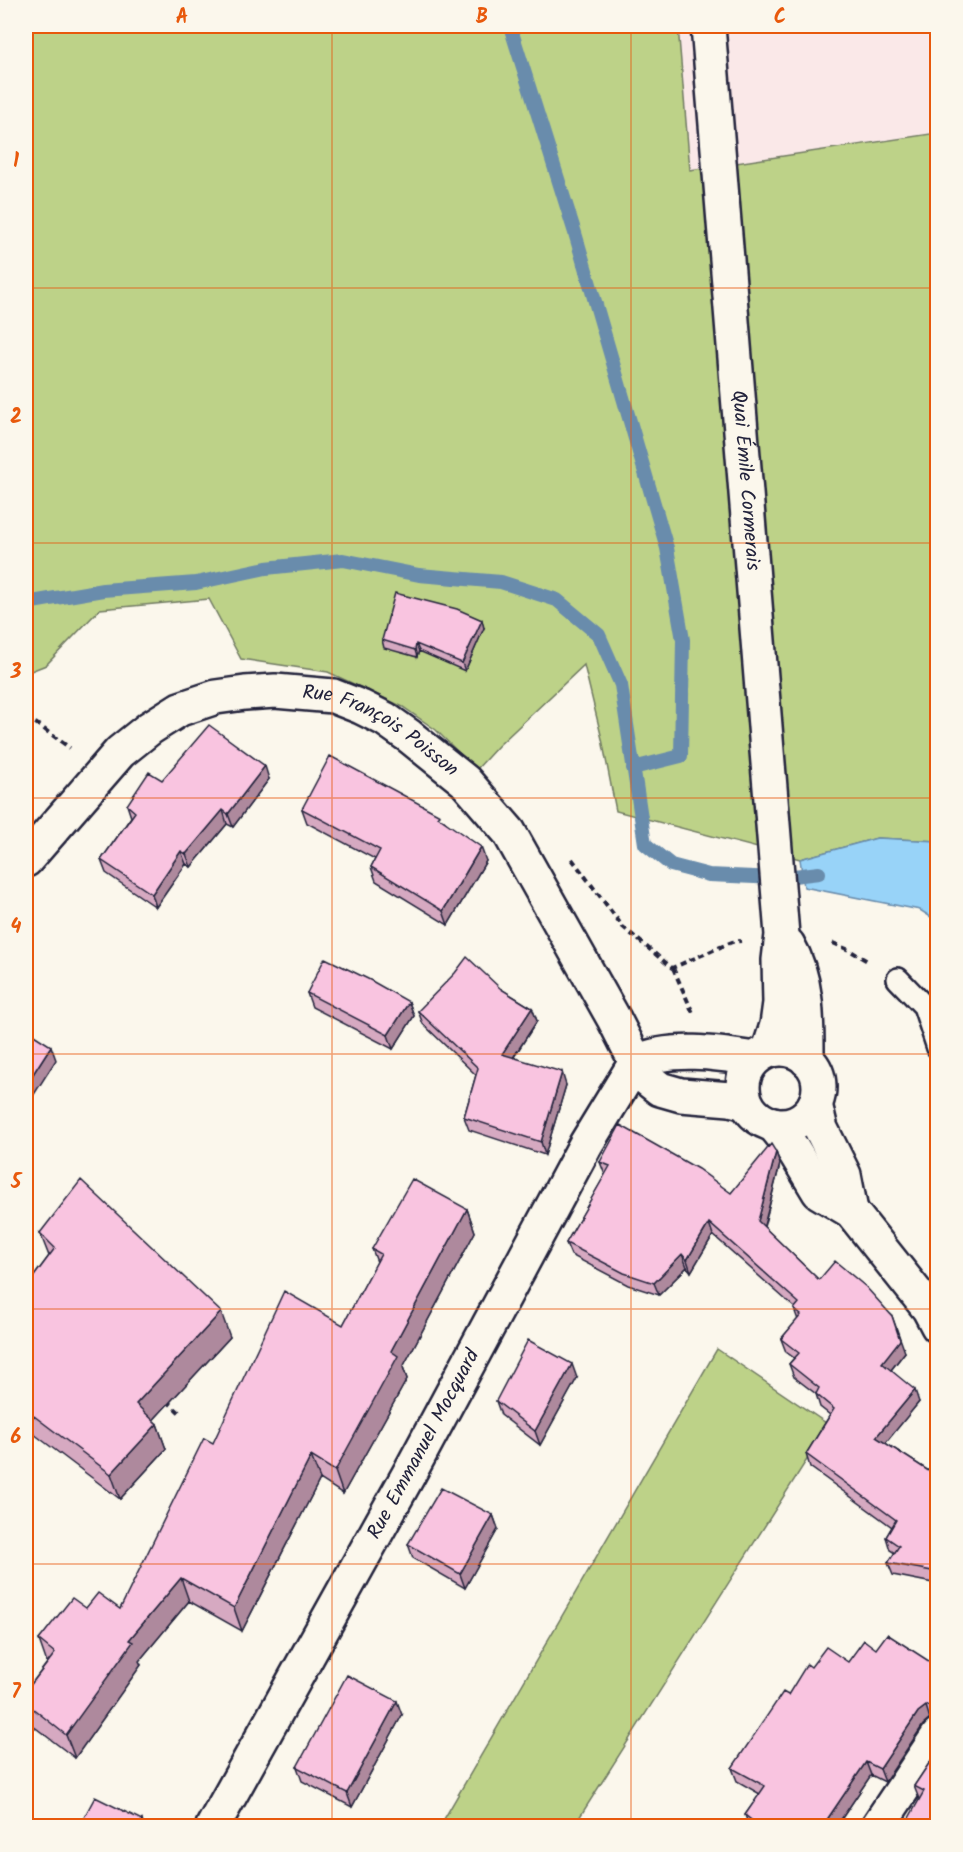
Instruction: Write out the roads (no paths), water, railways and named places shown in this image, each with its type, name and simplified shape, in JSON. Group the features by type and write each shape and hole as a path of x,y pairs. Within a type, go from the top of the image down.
{"street":[{"name":"Quai Émile Cormerais","path":"708,26 781,921 780,1003 777,1025 762,1055"},
{"name":"Rue François Poisson","path":"26,860 120,752 150,728 180,709 216,697 245,693 275,691 333,696 385,719 409,736 465,781 509,832 646,1078 660,1089 681,1095 730,1099 746,1103"},
{"name":"Quai Émile Cormerais","path":"781,921 795,957 804,990 807,1060"},
{"path":"777,1049 793,1051 807,1060 817,1076 818,1094 815,1104 802,1118 793,1123 773,1124 758,1117 746,1103 743,1092 743,1080 747,1068 762,1055 777,1049"},
{"path":"636,1062 649,1056 665,1054 762,1055"},
{"name":"Rue Emmanuel Mocquard","path":"213,1827 410,1473 586,1144 636,1062"},
{"path":"815,1104 821,1129 844,1175 851,1211"},
{"path":"773,1124 793,1149 819,1192 851,1211 929,1309 938,1326"},
{"path":"878,1827 938,1736"}],"lane":[{"path":"898,979 924,1006 938,1048"}],"water":[{"path":"877,838 937,841 937,921 920,910 804,887 800,859"}],"waterway":[{"path":"510,26 575,233 667,548 683,640 681,756 633,768"},
{"path":"26,603 103,590 196,583 266,568 343,560 419,575 501,582 557,600 599,635 621,685 645,844 671,865 709,875 777,878 819,873"}]}
